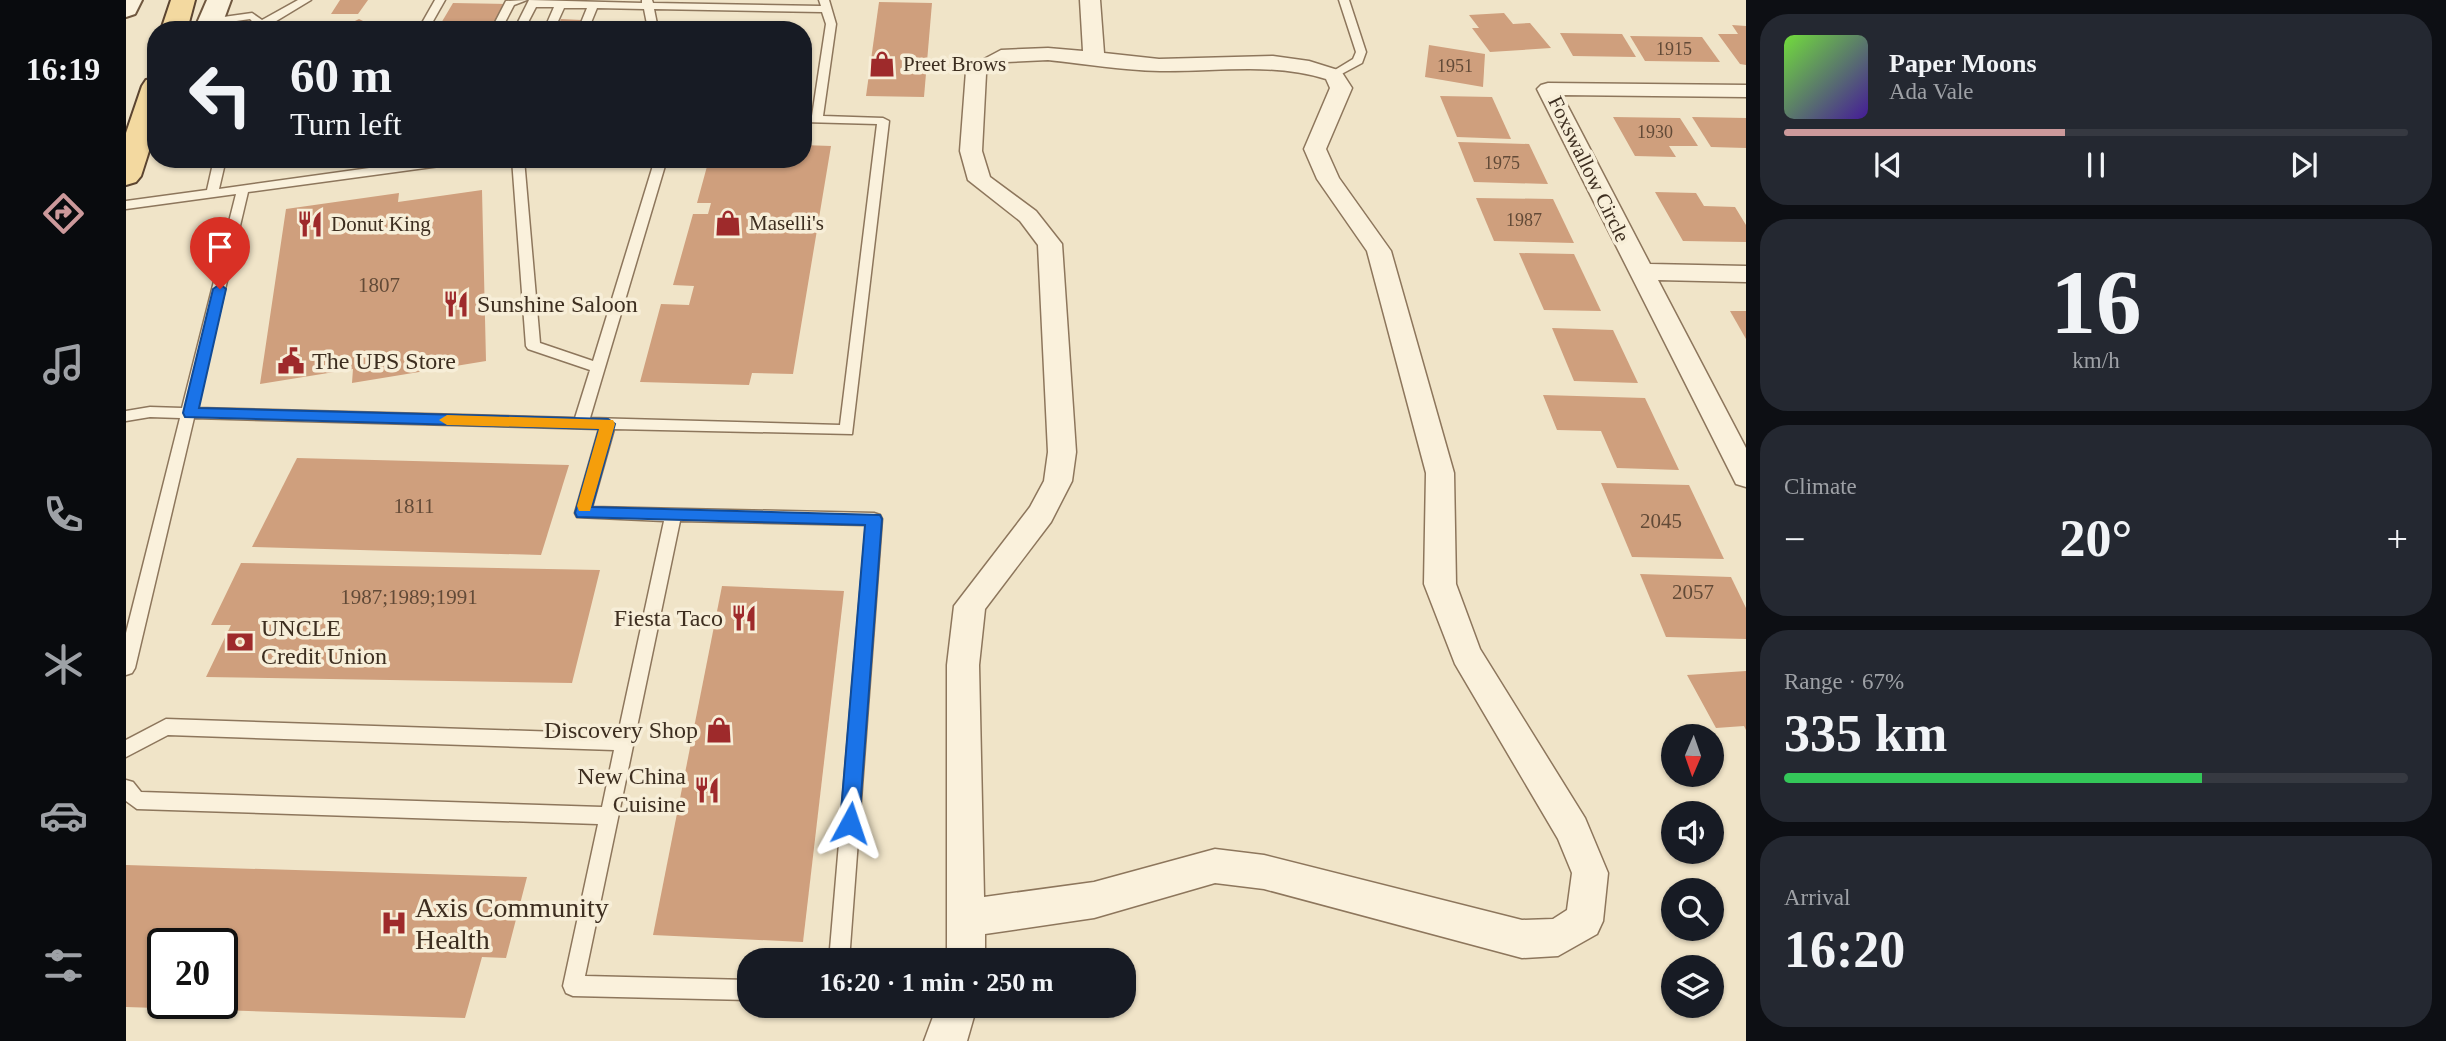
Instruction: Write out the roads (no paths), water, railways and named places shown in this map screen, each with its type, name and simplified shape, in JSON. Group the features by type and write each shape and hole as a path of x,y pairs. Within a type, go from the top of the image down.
{"main road":[{"path":"126,9 130,0"},
{"path":"177,21 183,0"},
{"path":"126,176 147,122"}],"street":[{"path":"1090,0 1094,58"},
{"path":"965,918 1094,901 1215,866 1264,872 1522,940 1558,937 1584,921 1590,873 1572,830 1466,654 1440,584 1440,473 1379,251 1328,178 1315,149 1341,88 1334,75 1308,67 1273,62 1159,65 1048,54 1001,56 976,71 971,151 979,180 1028,216 1050,244 1062,452 1058,481 1041,514 970,606 963,664 965,918 966,948"},
{"name":"Foxswallow Circle","path":"1640,272 1548,89 1746,91"},
{"path":"1746,274 1640,272 1746,476"},
{"path":"944,1041 949,1036 954,1018"}],"lane":[{"path":"273,21 306,0"},
{"path":"428,21 440,0"},
{"path":"1334,75 1358,61 1360,52 1344,0"},
{"path":"522,21 529,1"},
{"path":"501,21 510,4 529,1 560,5 825,5 831,24 817,119"},
{"path":"648,3 651,21"},
{"path":"553,21 560,5"},
{"path":"587,21 593,5"},
{"path":"212,17 252,16 257,21"},
{"path":"126,416 150,412 847,430 883,121 812,119"},
{"path":"212,193 218,168"},
{"path":"126,205 396,168"},
{"path":"519,168 533,346 598,368"},
{"path":"581,423 658,168"},
{"path":"126,668 243,189"},
{"path":"608,424 583,513 874,519 840,948"},
{"path":"673,515 573,986 737,990"},
{"path":"126,749 166,727 623,742"},
{"path":"126,788 137,800 607,816"}],"place":[{"name":"Preet Brows","path":"882,64"},
{"name":"Maselli's","path":"728,223"},
{"name":"Donut King","path":"310,224"},
{"name":"Sunshine Saloon","path":"456,304"},
{"name":"The UPS Store","path":"291,361"},
{"name":"Fiesta Taco","path":"744,618"},
{"name":"UNCLE Credit Union","path":"240,642"},
{"name":"Discovery Shop","path":"719,730"},
{"name":"New China Cuisine","path":"707,790"},
{"name":"Axis Community Health","path":"394,923"}]}
